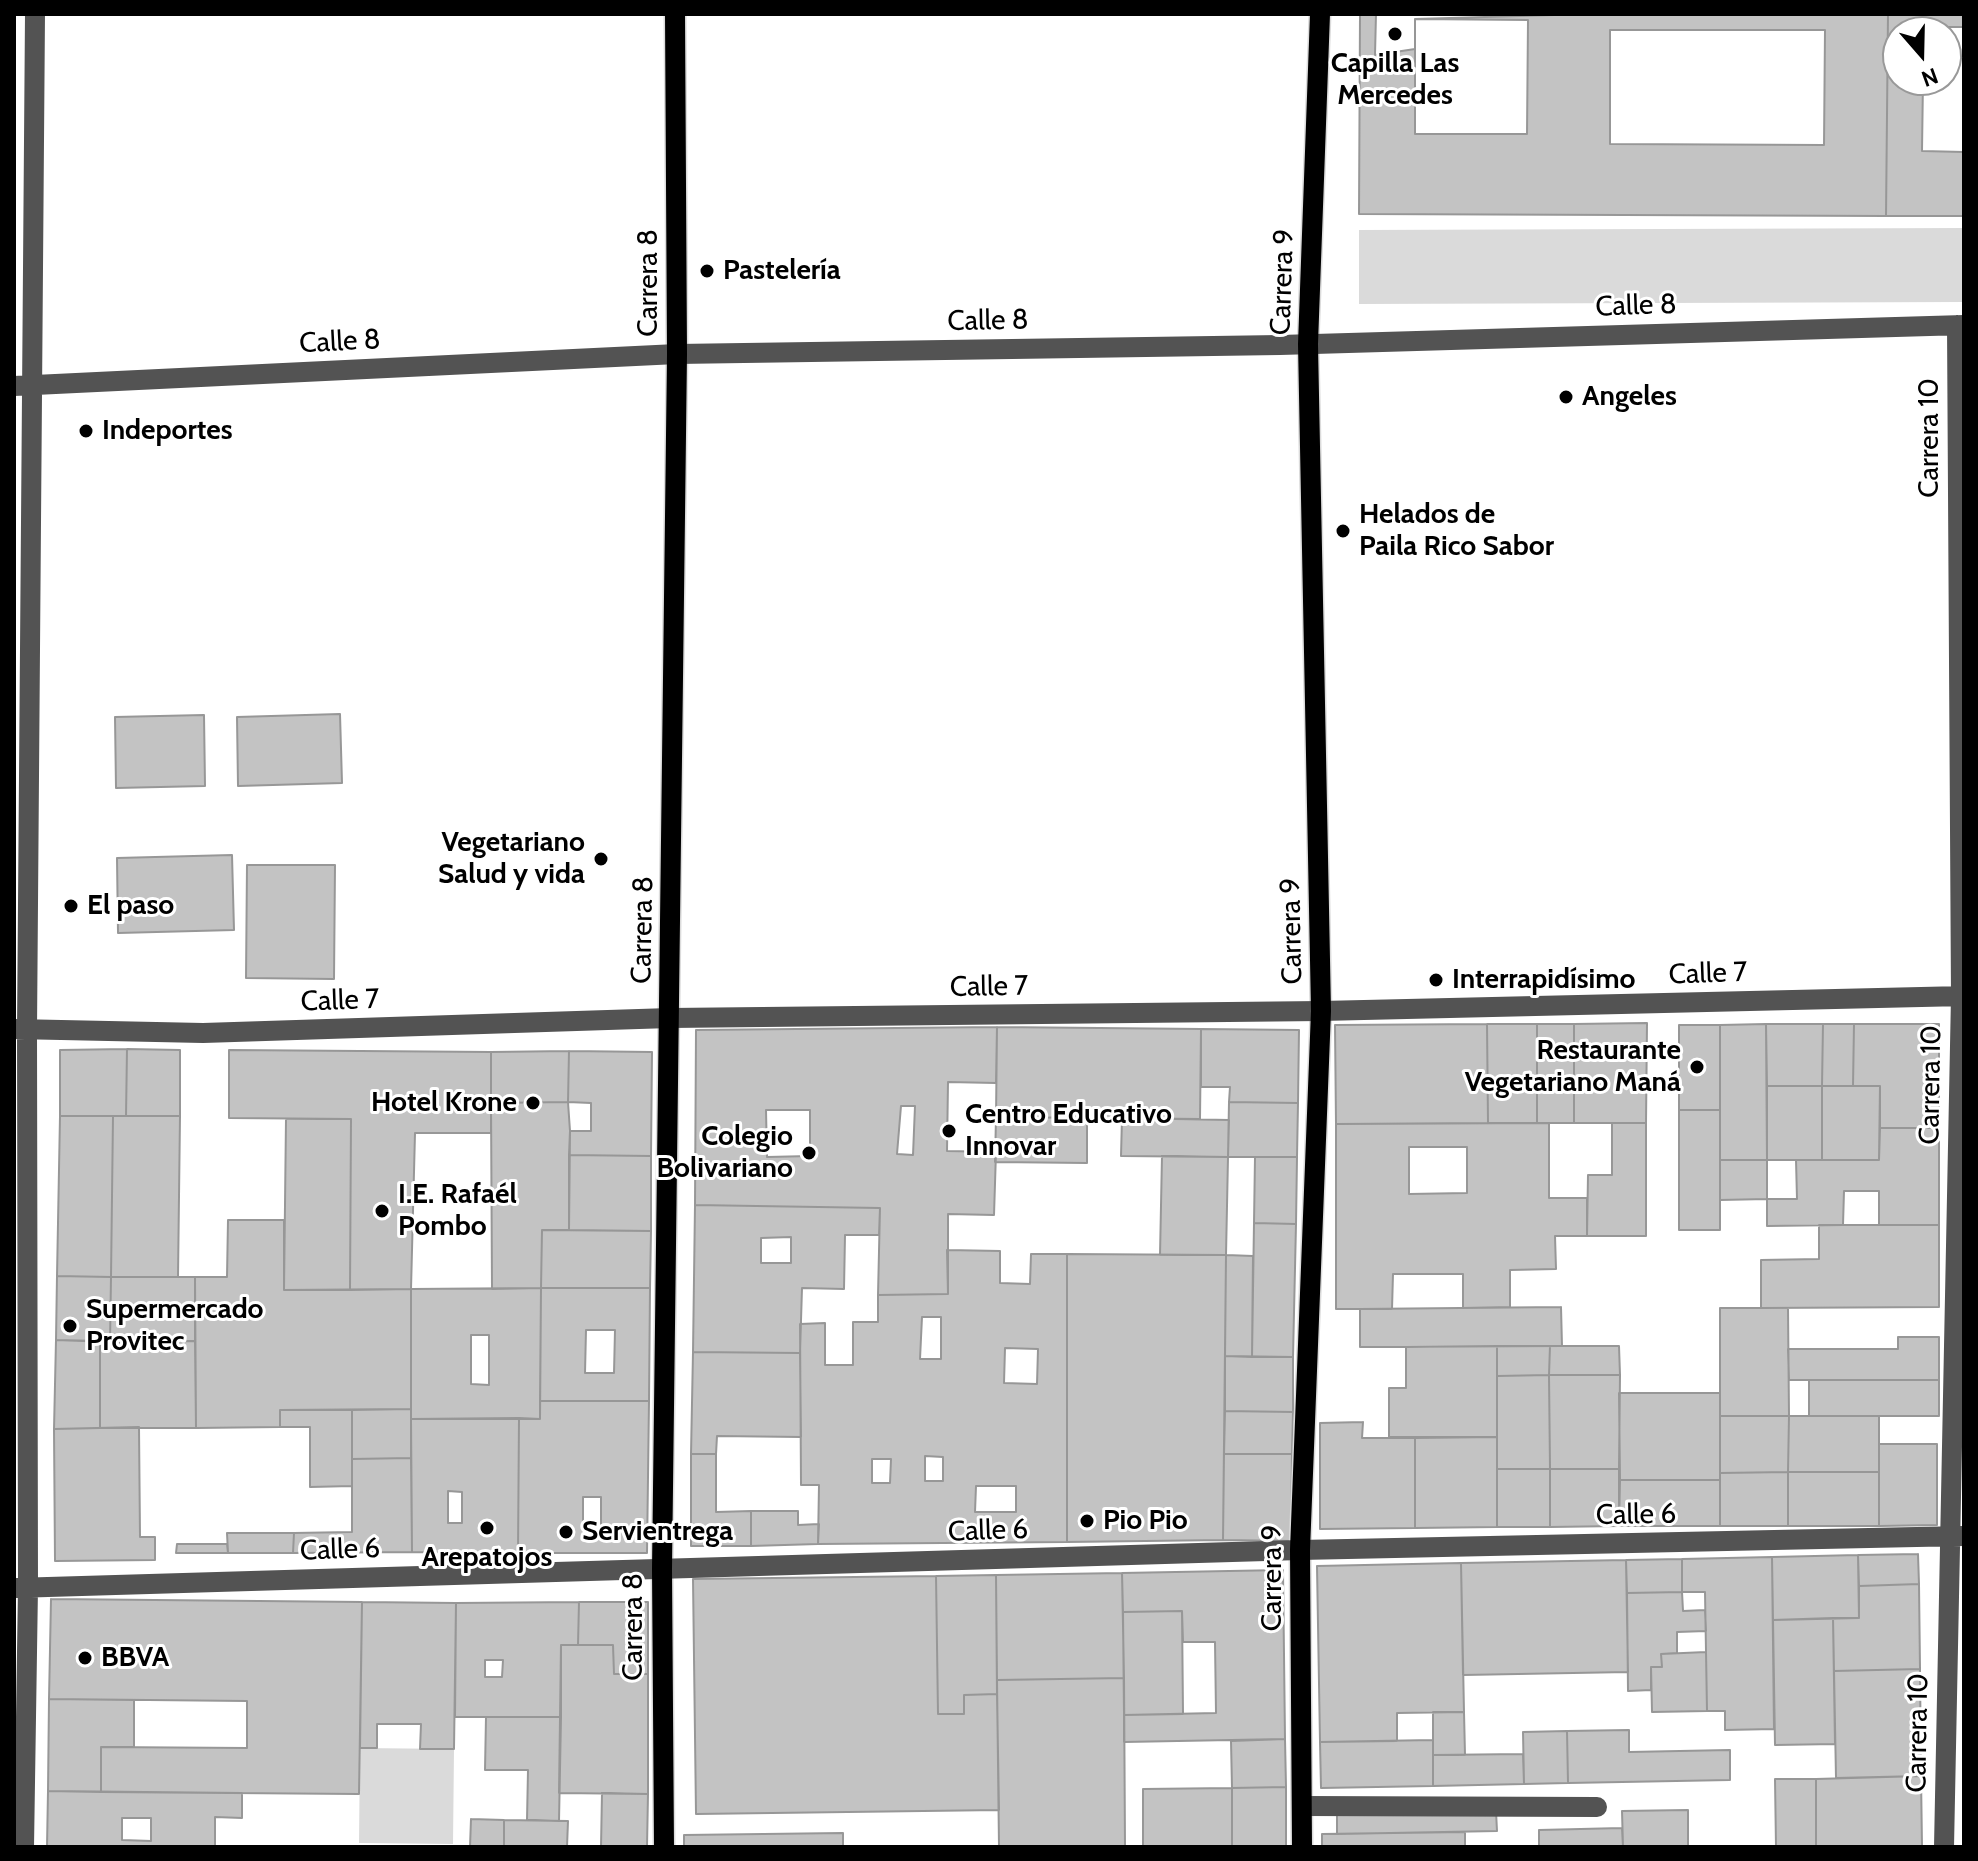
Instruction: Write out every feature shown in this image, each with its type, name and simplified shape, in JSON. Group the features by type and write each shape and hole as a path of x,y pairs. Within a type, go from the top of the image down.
{"main road":[{"name":"Carrera 8","path":"664,1847 662,1569 677,354 675,14"},
{"name":"Carrera 9","path":"1302,1847 1300,1550 1321,1011 1308,344 1320,14"}],"street":[{"path":"24,1847 21,1588 23,386 35,14"},
{"name":"Calle 8","path":"23,386 677,354 1308,344 1961,325"},
{"name":"Carrera 10","path":"1944,1847 1957,1536 1963,996 1961,325"},
{"name":"Calle 7","path":"21,1029 203,1033 670,1018 1321,1011 1963,996"},
{"name":"Calle 6","path":"21,1588 1300,1550 1957,1536"},
{"path":"1302,1806 1597,1807"}],"shaded area":[{"path":"1964,228 1964,302 1359,304 1359,230"},
{"path":"360,1748 454,1749 453,1844 359,1843"}],"building":[{"path":"1360,14 1888,14 1882,16 1882,96 1887,96 1886,216 1359,214","holes":["1415,19 1528,20 1527,134 1415,134","1610,30 1825,30 1824,145 1610,144"]},
{"name":"Capilla Las Mercedes","path":"1376,14 1589,14 1415,19 1415,49 1375,55"},
{"path":"1964,14 1964,27 1962,16 1888,16"},
{"path":"1887,96 1923,96 1922,151 1964,152 1964,216 1886,216"},
{"path":"340,714 342,783 238,786 237,717"},
{"path":"204,715 205,786 116,788 115,717"},
{"path":"232,855 234,930 118,933 117,858"},
{"path":"247,865 335,865 334,979 246,978"},
{"path":"1647,1023 1646,1123 1574,1123 1574,1024"},
{"path":"1487,1024 1537,1024 1537,1123 1488,1123"},
{"path":"1487,1024 1488,1123 1336,1124 1335,1025"},
{"path":"1537,1024 1574,1024 1574,1123 1537,1123"},
{"path":"1766,1024 1823,1024 1822,1086 1767,1086"},
{"path":"1766,1024 1767,1160 1720,1160 1720,1025"},
{"path":"1823,1024 1854,1024 1853,1086 1822,1086"},
{"path":"1854,1024 1939,1024 1939,1128 1880,1128 1880,1086 1853,1086"},
{"path":"1679,1025 1720,1025 1720,1110 1679,1110"},
{"path":"997,1027 996,1083 948,1082 947,1151 996,1152 994,1215 948,1214 948,1294 878,1295 880,1208 695,1205 696,1030","holes":["901,1106 915,1106 913,1155 897,1154","766,1110 810,1110 810,1156 767,1157"]},
{"path":"997,1027 1201,1029 1200,1119 996,1117"},
{"path":"1201,1029 1299,1030 1298,1103 1229,1102 1230,1087 1201,1087"},
{"path":"127,1049 180,1050 180,1116 126,1116"},
{"path":"127,1049 126,1116 60,1116 60,1050"},
{"name":"I.E. Rafaél Pombo","path":"229,1050 491,1052 491,1133 415,1133 411,1289 350,1290 351,1119 229,1118"},
{"path":"569,1051 652,1052 651,1156 569,1155 570,1131 591,1131 591,1103 568,1102"},
{"path":"569,1051 568,1102 491,1103 491,1052"},
{"path":"1767,1086 1822,1086 1822,1160 1767,1160"},
{"path":"1822,1086 1880,1086 1879,1160 1822,1160"},
{"path":"568,1102 569,1230 542,1230 541,1288 492,1289 491,1103"},
{"path":"1229,1102 1298,1103 1297,1157 1228,1157"},
{"path":"1679,1110 1720,1110 1720,1230 1679,1230"},
{"path":"60,1116 113,1116 111,1277 57,1276"},
{"path":"113,1116 180,1116 178,1277 111,1277"},
{"path":"996,1117 1087,1118 1087,1163 995,1162"},
{"path":"1122,1118 1229,1120 1228,1157 1121,1156"},
{"path":"286,1119 351,1119 350,1290 284,1290"},
{"path":"1549,1123 1549,1198 1587,1198 1587,1236 1555,1236 1556,1269 1510,1270 1510,1307 1463,1308 1463,1274 1393,1274 1392,1309 1336,1309 1336,1124","holes":["1409,1147 1467,1147 1467,1193 1409,1194"]},
{"path":"1612,1123 1646,1123 1646,1236 1587,1236 1588,1175 1612,1175"},
{"path":"1880,1128 1939,1128 1939,1225 1879,1225 1879,1191 1844,1191 1843,1225 1767,1226 1767,1199 1797,1199 1796,1160 1879,1160"},
{"path":"569,1155 651,1156 651,1231 569,1230"},
{"path":"1162,1156 1228,1157 1226,1255 1160,1255"},
{"path":"1255,1157 1297,1157 1296,1224 1254,1223"},
{"path":"1720,1160 1767,1160 1767,1199 1720,1200"},
{"path":"695,1205 880,1208 879,1235 845,1235 844,1289 802,1288 800,1353 693,1352","holes":["791,1237 791,1263 761,1263 761,1238"]},
{"path":"228,1220 284,1220 284,1290 411,1289 411,1409 280,1410 280,1427 196,1428 195,1277 227,1277"},
{"path":"1254,1223 1296,1224 1293,1357 1252,1357"},
{"path":"1819,1225 1939,1225 1939,1307 1761,1308 1761,1260 1819,1259"},
{"path":"542,1230 651,1231 650,1288 541,1288"},
{"path":"947,1250 1000,1251 1000,1283 1030,1284 1031,1254 1067,1254 1067,1542 818,1544 819,1485 801,1485 800,1324 825,1323 825,1365 853,1365 853,1322 878,1322 878,1295 948,1294","holes":["922,1317 941,1317 941,1359 920,1359","1005,1348 1038,1349 1037,1384 1004,1383","925,1456 943,1457 943,1481 925,1481","872,1459 891,1459 890,1483 872,1483","976,1486 1016,1486 1016,1512 975,1512"]},
{"path":"1067,1254 1226,1255 1223,1540 1067,1542"},
{"path":"1226,1255 1253,1256 1252,1357 1225,1356"},
{"path":"57,1276 111,1277 110,1342 56,1340"},
{"path":"111,1277 195,1277 195,1341 110,1342"},
{"path":"541,1288 650,1288 649,1401 540,1401","holes":["586,1330 615,1330 614,1373 585,1373"]},
{"path":"541,1288 540,1419 411,1419 411,1289","holes":["471,1335 489,1335 489,1385 471,1384"]},
{"path":"1561,1307 1562,1346 1360,1347 1360,1309"},
{"path":"1720,1308 1788,1308 1789,1416 1720,1416"},
{"path":"1898,1337 1939,1337 1939,1380 1789,1380 1788,1349 1898,1349"},
{"path":"56,1340 100,1341 100,1428 54,1429"},
{"path":"100,1341 195,1341 196,1428 100,1428"},
{"path":"1497,1346 1550,1346 1549,1375 1497,1376"},
{"path":"1497,1346 1497,1437 1389,1437 1389,1388 1406,1388 1406,1347"},
{"path":"1550,1346 1619,1346 1620,1375 1549,1375"},
{"path":"693,1352 800,1353 801,1437 717,1436 716,1454 691,1454"},
{"path":"1225,1356 1293,1357 1293,1412 1225,1411"},
{"path":"1549,1375 1550,1469 1497,1469 1497,1376"},
{"path":"1549,1375 1620,1375 1619,1469 1550,1469"},
{"path":"1809,1380 1939,1380 1939,1416 1809,1416"},
{"path":"1619,1393 1720,1393 1720,1480 1620,1480"},
{"path":"540,1401 649,1401 647,1553 518,1553 519,1418 540,1419","holes":["583,1497 601,1497 601,1529 583,1529"]},
{"path":"411,1409 411,1458 352,1459 352,1410"},
{"path":"280,1410 352,1410 352,1486 310,1487 310,1427 280,1427"},
{"path":"1225,1411 1293,1412 1292,1454 1224,1454"},
{"path":"1720,1416 1789,1416 1788,1472 1720,1473"},
{"path":"1789,1416 1879,1416 1879,1472 1788,1472"},
{"path":"519,1418 518,1553 412,1552 411,1419","holes":["448,1491 462,1492 462,1523 448,1523"]},
{"path":"1363,1422 1362,1438 1415,1438 1415,1528 1320,1529 1320,1423"},
{"path":"139,1427 140,1537 155,1537 155,1560 55,1561 54,1429"},
{"path":"1497,1437 1497,1527 1415,1528 1415,1438"},
{"path":"1879,1444 1937,1444 1937,1525 1879,1526"},
{"path":"691,1454 716,1454 716,1512 751,1511 751,1546 691,1546"},
{"path":"1224,1454 1292,1454 1291,1541 1223,1540"},
{"path":"411,1458 412,1552 293,1553 294,1533 352,1532 352,1459"},
{"path":"1497,1469 1550,1469 1550,1527 1497,1527"},
{"path":"1550,1469 1619,1469 1619,1526 1550,1527"},
{"path":"1788,1472 1879,1472 1879,1526 1788,1526"},
{"path":"1788,1472 1788,1526 1720,1526 1720,1473"},
{"path":"1620,1480 1720,1480 1720,1526 1619,1526"},
{"path":"751,1511 798,1511 798,1525 819,1524 818,1544 751,1546"},
{"path":"227,1533 294,1533 293,1553 228,1553"},
{"path":"177,1544 227,1544 228,1553 176,1553"},
{"path":"1918,1554 1919,1584 1859,1586 1858,1555"},
{"path":"1858,1555 1859,1618 1773,1620 1772,1557"},
{"path":"1772,1557 1774,1729 1725,1730 1725,1711 1707,1711 1705,1592 1682,1592 1682,1559"},
{"path":"1682,1559 1682,1592 1627,1593 1626,1560"},
{"path":"1626,1560 1628,1672 1463,1675 1461,1563"},
{"path":"1461,1563 1464,1712 1397,1713 1397,1741 1320,1742 1317,1566"},
{"path":"1283,1570 1285,1739 1124,1742 1124,1715 1216,1713 1215,1642 1183,1642 1182,1611 1123,1612 1122,1573"},
{"path":"1122,1573 1124,1678 997,1680 996,1575"},
{"path":"996,1575 997,1694 964,1695 964,1714 938,1714 936,1576"},
{"path":"936,1576 938,1714 964,1714 964,1695 997,1694 999,1810 696,1814 693,1579"},
{"path":"1919,1584 1920,1669 1834,1671 1833,1618 1859,1618 1859,1586"},
{"path":"1682,1592 1683,1611 1705,1610 1706,1631 1677,1632 1677,1653 1661,1654 1662,1667 1651,1667 1651,1690 1628,1691 1627,1593"},
{"path":"51,1599 362,1602 359,1794 101,1792 101,1747 247,1748 247,1701 49,1699"},
{"path":"362,1602 456,1603 454,1749 420,1749 421,1724 377,1724 377,1748 360,1748"},
{"path":"579,1602 578,1645 561,1645 561,1717 455,1717 456,1603","holes":["485,1660 503,1660 502,1677 485,1677"]},
{"path":"579,1602 648,1602 648,1674 614,1674 613,1645 578,1645"},
{"path":"1182,1611 1183,1714 1124,1715 1123,1612"},
{"path":"1833,1618 1835,1744 1775,1745 1773,1620"},
{"path":"561,1645 613,1645 614,1674 648,1674 648,1794 559,1793"},
{"path":"1706,1652 1707,1711 1652,1712 1651,1667 1662,1667 1661,1654"},
{"path":"1920,1669 1921,1776 1836,1778 1834,1671"},
{"path":"1124,1678 1125,1847 999,1847 997,1680"},
{"path":"49,1699 134,1700 134,1747 101,1747 101,1792 48,1791"},
{"path":"1433,1712 1464,1712 1465,1755 1433,1755"},
{"path":"486,1717 561,1717 559,1821 527,1820 528,1770 485,1770"},
{"path":"1629,1730 1629,1752 1730,1750 1730,1780 1568,1783 1567,1731"},
{"path":"1567,1731 1568,1783 1524,1784 1523,1732"},
{"path":"1285,1739 1286,1787 1232,1788 1231,1741"},
{"path":"1433,1740 1433,1786 1321,1788 1320,1742"},
{"path":"1523,1754 1524,1784 1433,1786 1433,1755"},
{"path":"1921,1776 1922,1846 1816,1847 1816,1779"},
{"path":"1775,1779 1816,1779 1816,1847 1776,1847"},
{"path":"1286,1787 1286,1847 1232,1847 1232,1788"},
{"path":"1232,1788 1232,1847 1143,1847 1143,1789"},
{"path":"48,1791 242,1793 242,1818 215,1817 215,1847 47,1847","holes":["122,1818 151,1818 151,1841 122,1840"]},
{"path":"602,1793 648,1794 647,1847 601,1847"},
{"path":"1688,1810 1688,1847 1623,1847 1622,1811"},
{"path":"1496,1811 1497,1831 1337,1834 1337,1814"},
{"path":"471,1819 504,1820 504,1847 470,1847"},
{"path":"504,1820 568,1821 567,1847 504,1847"},
{"path":"1622,1828 1623,1847 1539,1847 1539,1830"},
{"path":"1465,1832 1465,1847 1322,1847 1322,1834"},
{"path":"843,1833 843,1847 684,1847 684,1835"}],"place":[{"name":"Capilla Las Mercedes","path":"1395,34"},
{"name":"Pastelería","path":"707,271"},
{"name":"Angeles","path":"1566,397"},
{"name":"Indeportes","path":"86,431"},
{"name":"Helados de Paila Rico Sabor","path":"1343,531"},
{"name":"Vegetariano Salud y vida","path":"601,859"},
{"name":"El paso","path":"71,906"},
{"name":"Interrapidísimo","path":"1436,980"},
{"name":"Restaurante Vegetariano Maná","path":"1697,1067"},
{"name":"Hotel Krone","path":"533,1103"},
{"name":"Centro Educativo Innovar","path":"949,1131"},
{"name":"Colegio Bolivariano","path":"809,1153"},
{"name":"I.E. Rafaél Pombo","path":"382,1211"},
{"name":"Supermercado Provitec","path":"70,1326"},
{"name":"Pio Pio","path":"1087,1521"},
{"name":"Arepatojos","path":"487,1528"},
{"name":"Servientrega","path":"566,1532"},
{"name":"BBVA","path":"85,1658"}]}
